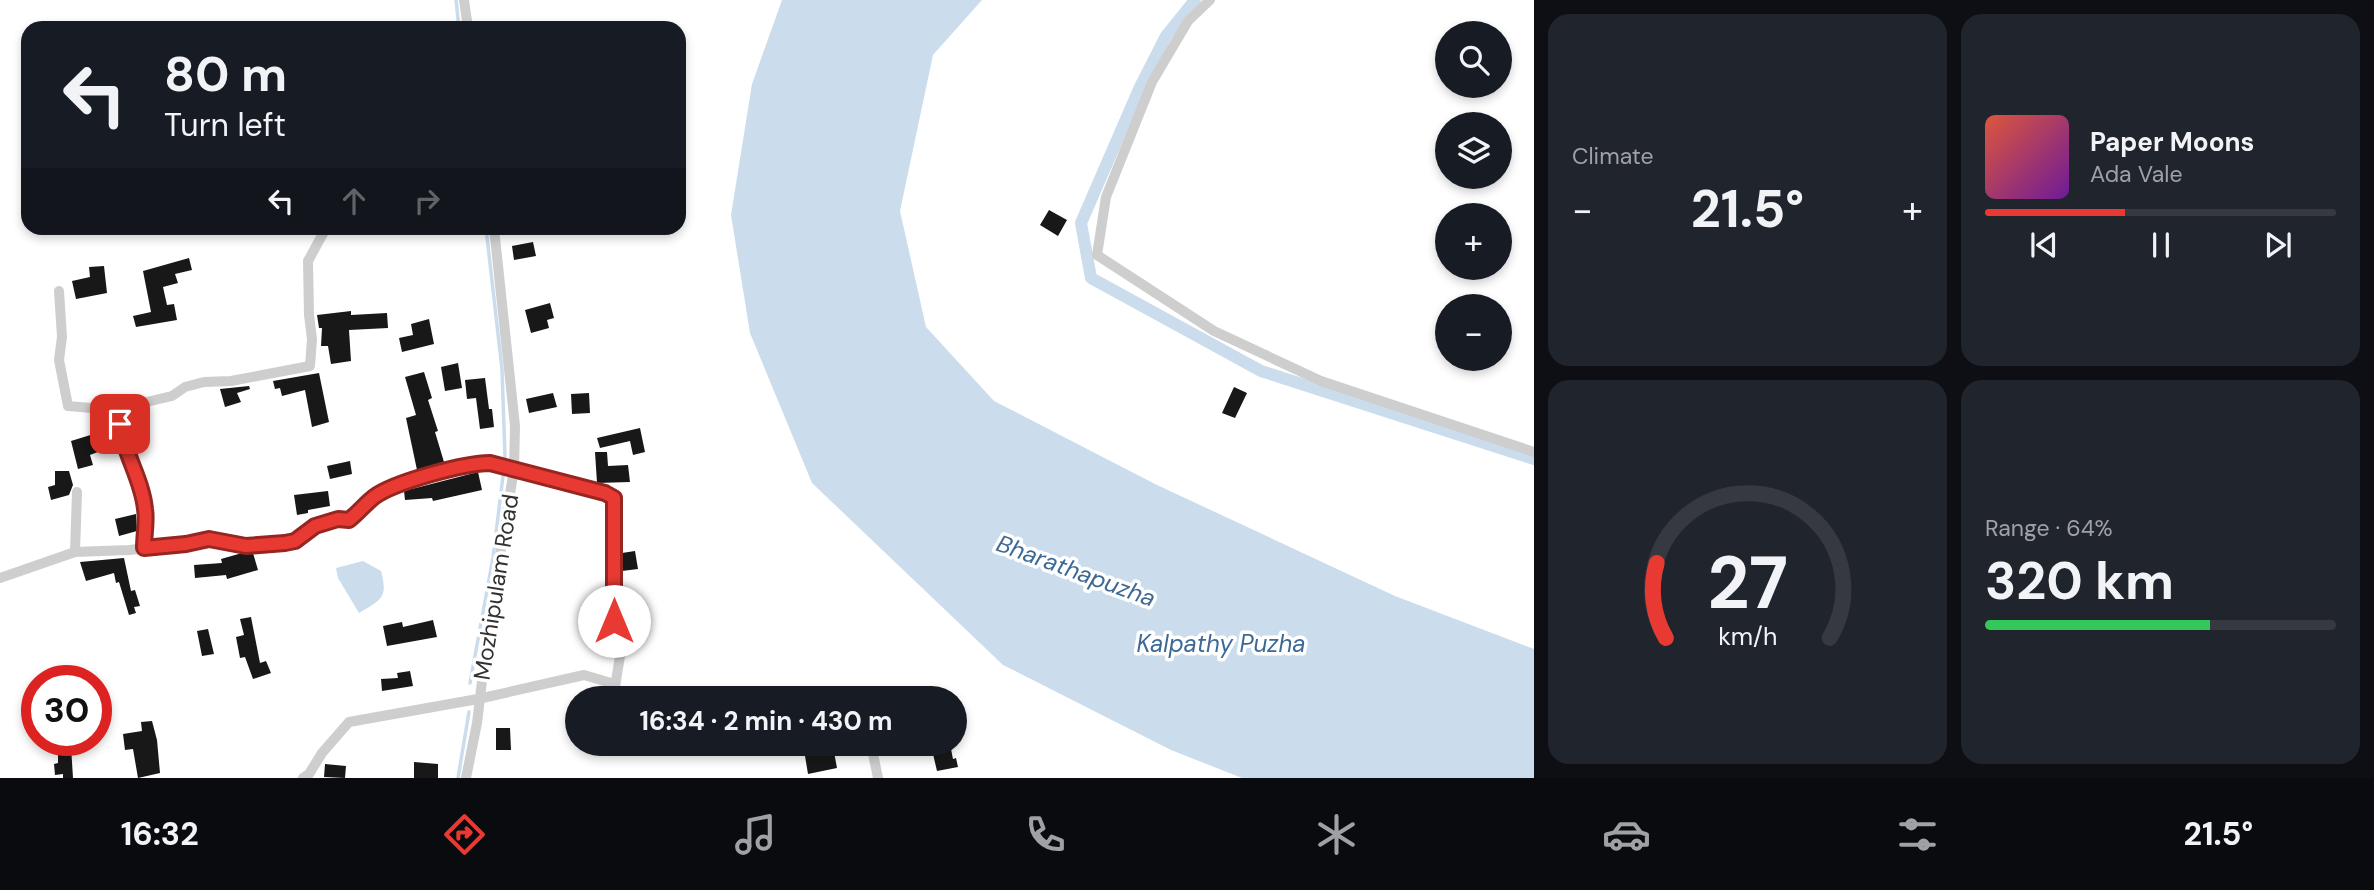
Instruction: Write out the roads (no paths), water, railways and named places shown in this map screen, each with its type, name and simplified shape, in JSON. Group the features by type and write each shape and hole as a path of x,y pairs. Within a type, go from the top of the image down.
{"street":[{"path":"464,0 467,21"},
{"path":"1210,0 1188,21 1152,82 1106,197 1097,255 1213,331 1321,381 1534,452"},
{"path":"144,548 146,510 137,475 123,443 120,424 127,411 138,404 172,396 184,387 204,382 230,381 310,366 312,339 308,261 322,235"},
{"name":"Mozhipulam Road","path":"466,778 477,723 514,469 515,426 495,235"},
{"path":"59,291 62,337 60,360 68,406 127,411"},
{"path":"0,578 75,552 186,544 209,539 246,546 295,541 315,526 338,519 349,520 374,496 404,482 475,463 490,463 514,469 605,493 614,498 614,621 621,656 615,687 611,683 584,676 349,722 303,778"},
{"path":"75,552 77,492"},
{"path":"873,756 878,778"}],"water":[{"name":"Kalpathy Puzha","path":"782,0 982,0 933,55 900,211 926,327 994,401 1155,484 1395,596 1534,649 1534,778 1242,778 1171,750 1003,665 812,483 750,333 731,215 752,84"},
{"path":"363,561 381,571 384,587 378,601 359,613 338,578 336,568"}],"waterway":[{"path":"456,0 458,21"},
{"path":"1195,0 1166,36 1140,87 1081,223 1091,278 1261,371 1534,459"},
{"path":"487,235 502,369 505,457"},
{"path":"470,683 493,558 503,476"},
{"path":"458,778 469,712"}],"water label":[{"name":"Bharathapuzha","path":"1076,571"}]}
